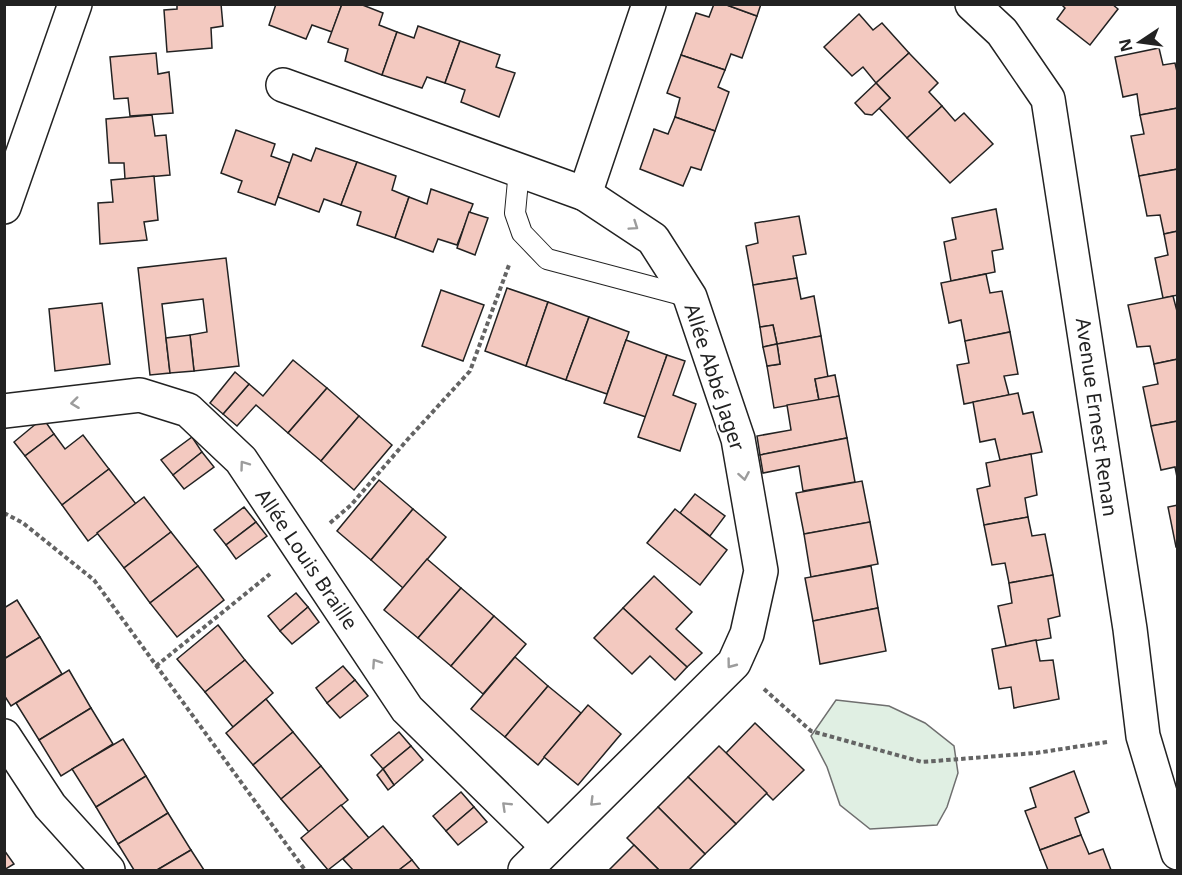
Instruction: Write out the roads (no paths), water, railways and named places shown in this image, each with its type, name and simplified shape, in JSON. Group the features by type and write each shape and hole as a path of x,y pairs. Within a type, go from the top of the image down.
{"street":[{"path":"4,207 75,4"},
{"path":"585,194 649,4"},
{"name":"Avenue Ernest Renan","path":"972,4 1002,32 1048,99 1130,629 1143,736 1178,853"},
{"name":"Allée Abbé Jager","path":"283,85 585,194 653,239 690,297 738,439 760,571 747,634 734,663 525,870"},
{"name":"Allée Louis Braille","path":"4,411 141,396 188,410 241,460 406,709 548,847"},
{"path":"4,736 50,806 108,870"}],"lane":[{"path":"519,170 515,213 522,233 547,260 690,297"}]}
